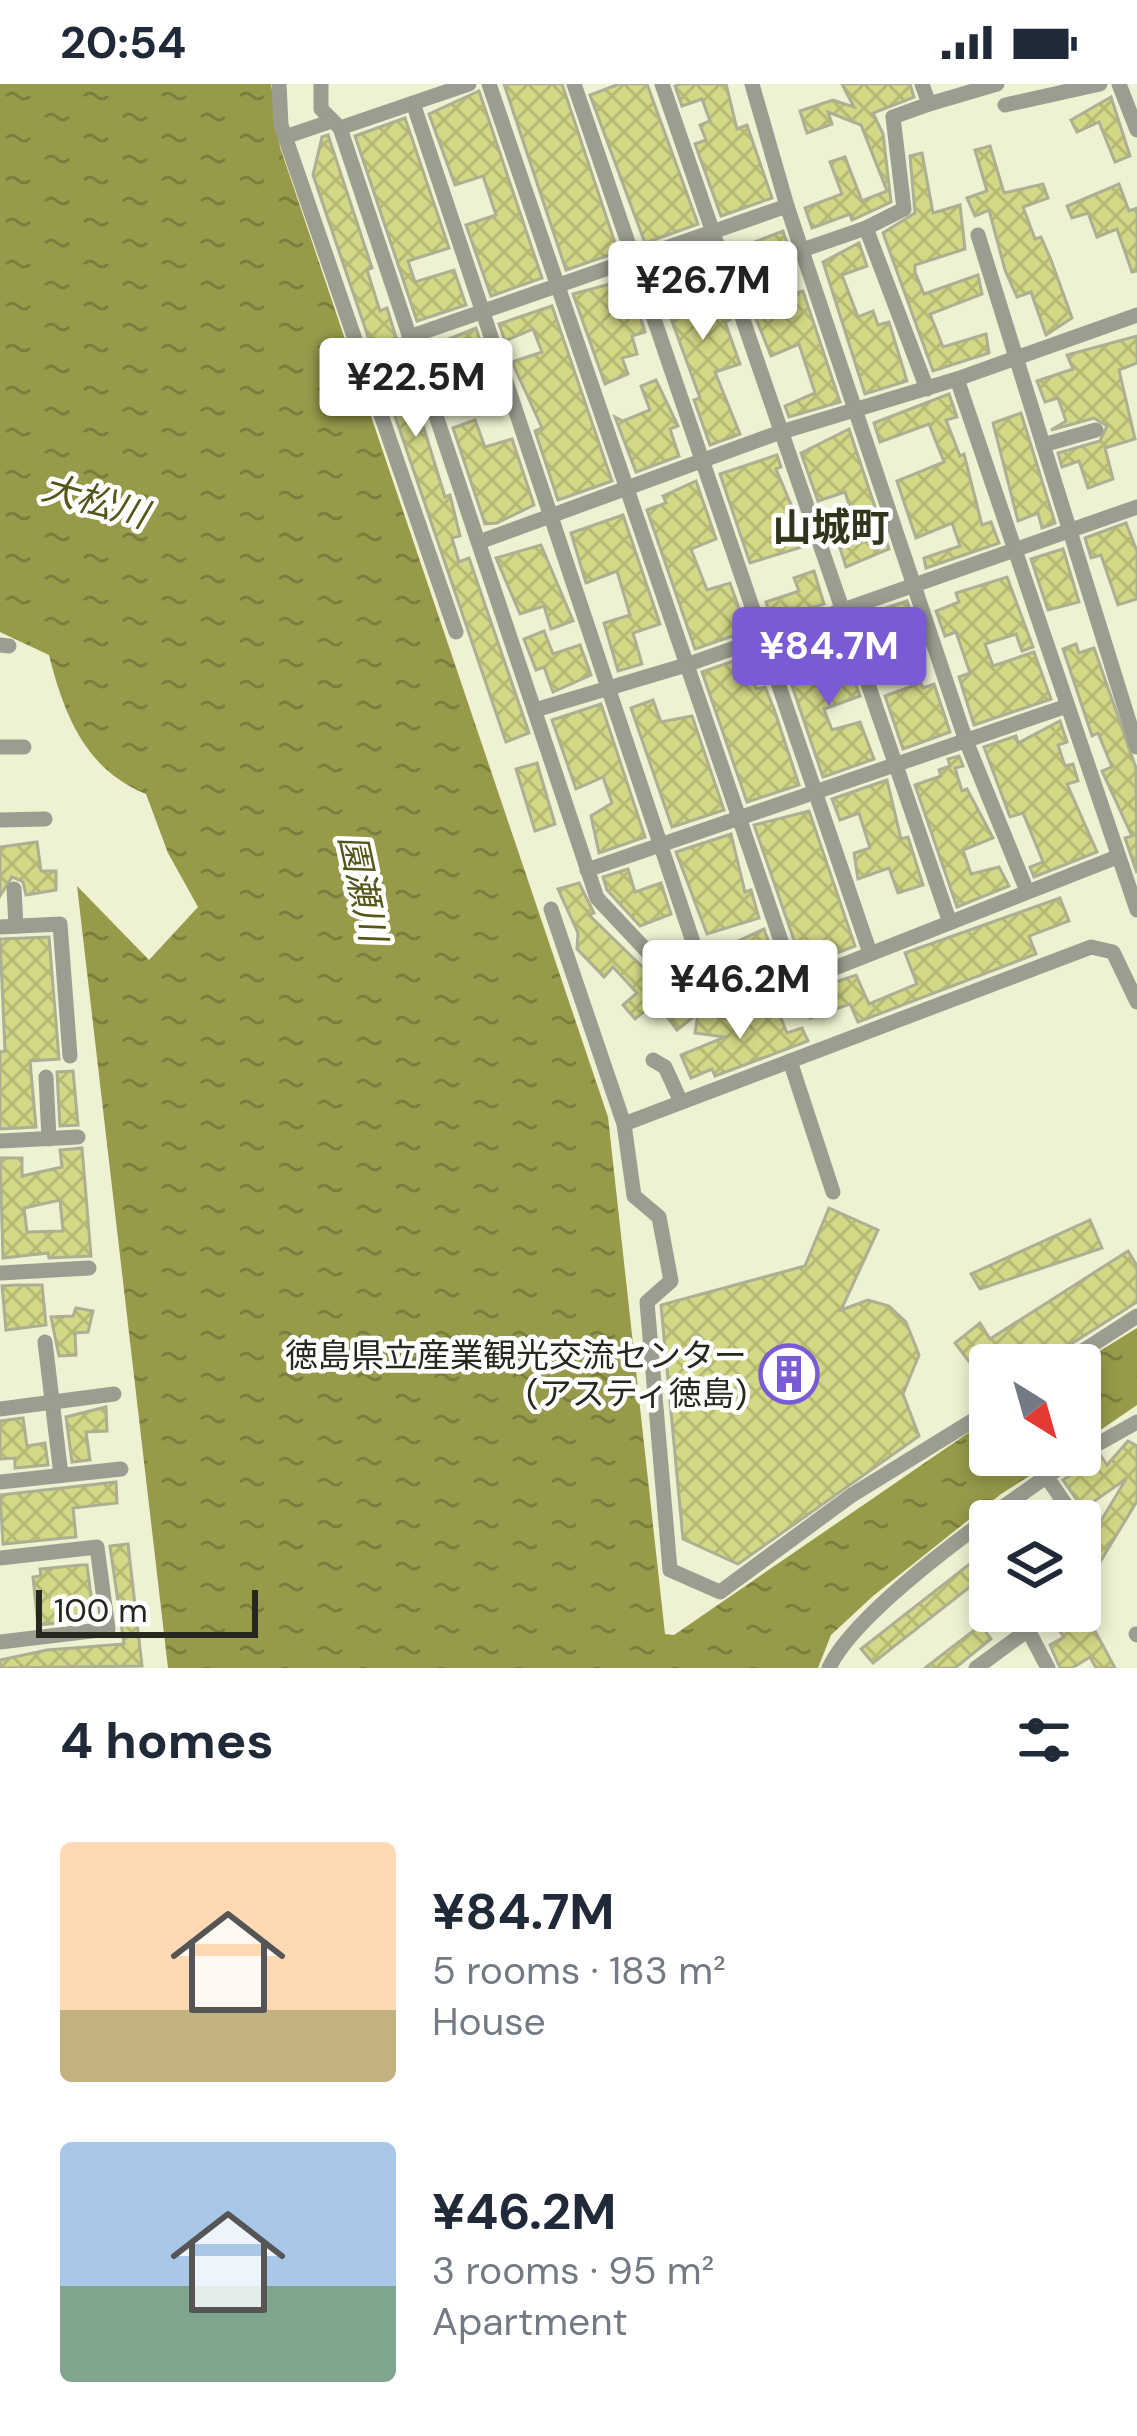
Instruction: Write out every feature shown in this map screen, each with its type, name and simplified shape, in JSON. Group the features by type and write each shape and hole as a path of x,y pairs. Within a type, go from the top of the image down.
{"street":[{"path":"279,84 285,137 456,632"},
{"path":"321,84 321,110 336,124 597,898 692,999 714,1004 795,982 1118,857"},
{"path":"285,137 469,84"},
{"path":"489,84 795,982"},
{"path":"574,84 869,950"},
{"path":"662,84 778,434 949,920"},
{"path":"752,84 787,206 859,411 911,583 965,741 1027,891"},
{"path":"922,84 928,104"},
{"path":"802,250 904,209 892,117 997,84"},
{"path":"1005,105 1100,84"},
{"path":"1119,84 1137,130"},
{"path":"413,103 714,1004"},
{"path":"409,337 787,206"},
{"path":"866,228 927,389"},
{"path":"978,235 1137,747"},
{"path":"479,542 778,434 927,389 1137,315"},
{"path":"957,379 1136,907"},
{"path":"1043,445 1096,430"},
{"path":"535,710 686,665 1137,507"},
{"path":"587,870 1066,706"},
{"path":"0,747 24,746"},
{"path":"0,820 45,819"},
{"path":"14,889 8,926 60,924 70,1056"},
{"path":"551,909 625,1124 634,1196 658,1216 671,1281 647,1302 670,1570 720,1592 852,1495 969,1423"},
{"path":"625,1124 1091,947 1113,952 1137,1002"},
{"path":"653,1060 665,1067 681,1102"},
{"path":"790,1061 833,1192"},
{"path":"46,1077 49,1138"},
{"path":"0,1141 78,1137"},
{"path":"0,1273 89,1268"},
{"path":"1093,1344 1137,1316"},
{"path":"45,1342 61,1475"},
{"path":"0,1409 114,1394"},
{"path":"1101,1440 1136,1418"},
{"path":"0,1482 121,1468"},
{"path":"836,1662 854,1629 1046,1477 1062,1500"},
{"path":"0,1558 97,1547 108,1629 0,1642"},
{"path":"976,1668 1025,1632"},
{"path":"1029,1632 1048,1668"}],"water":[{"path":"0,84 271,84 280,147 608,1117 665,1634 674,1635 969,1432 969,1476 1029,1476 993,1500 969,1500 969,1520 831,1635 818,1668 168,1668 77,886 149,960 198,907 168,853 146,794 108,771 81,738 62,699 49,655 0,632"},
{"path":"1137,1328 1137,1405 1101,1430 1101,1350"}],"building":[{"path":"504,84 562,84 618,252 566,270"},
{"path":"619,84 647,84 698,224 645,243 590,95"},
{"path":"726,84 737,129 747,125 772,198 721,216 695,144 706,140 700,125 710,121 702,99 682,106 675,86"},
{"path":"842,84 910,84 914,97 873,113 883,134 891,202 852,220 850,214 812,228 805,208 842,194 830,162 845,157 862,201 887,191 861,125 828,112 832,124 807,133 800,111 833,100 854,107"},
{"path":"479,91 542,278 491,296 466,225 496,215 483,176 455,185 429,114"},
{"path":"1111,97 1130,156 1115,162 1099,122 1077,132 1071,120"},
{"path":"405,118 449,248 408,261 415,282 454,270 466,305 417,321 355,136"},
{"path":"328,135 372,268 367,270 380,311 387,308 445,497 450,495 460,536 452,538 459,562 469,558 529,733 506,742 313,175 322,137"},
{"path":"990,146 1004,193 1043,184 1048,198 1023,207 1035,239 1041,237 1072,318 1046,335 1031,292 1017,297 989,210 975,216 967,198 987,191 975,150"},
{"path":"922,153 933,213 960,205 965,249 915,265 915,272 924,294 978,275 982,294 930,314 943,347 986,334 989,353 933,371 883,233 915,213 910,156"},
{"path":"1119,184 1129,211 1137,208 1137,271 1132,272 1117,229 1097,237 1088,213 1072,218 1067,206"},
{"path":"783,231 793,261 763,271 775,299 803,291 840,402 789,417 785,406 815,393 799,344 771,356 751,306 756,304 746,275 741,277 732,251"},
{"path":"859,243 867,266 842,275 858,317 873,311 878,325 889,322 907,381 865,394 823,262"},
{"path":"710,260 714,272 709,274 730,320 725,322 740,364 715,372 740,434 710,445 694,400 700,398 657,280"},
{"path":"628,279 645,332 632,336 637,354 622,358 628,374 605,384 573,294"},
{"path":"552,306 612,481 558,500 535,431 542,428 512,362 542,352 533,329 505,341 499,324"},
{"path":"476,328 483,351 434,372 426,348"},
{"path":"1137,336 1137,363 1119,370 1135,439 1105,448 1113,479 1088,488 1079,461 1062,467 1058,453 1100,441 1107,426 1094,418 1051,430 1066,421 1058,398 1045,402 1037,381 1073,369 1067,355"},
{"path":"488,369 497,403 477,410 463,377"},
{"path":"656,380 678,426 670,429 679,456 636,472 615,417 623,421 650,410 641,386"},
{"path":"949,394 957,417 946,420 960,456 964,454 982,525 991,522 999,543 926,568 924,558 960,546 952,523 916,538 897,481 944,462 929,424 880,442 874,423"},
{"path":"1021,413 1055,523 1042,528 1038,513 1018,521 993,423"},
{"path":"475,420 485,447 512,439 534,505 497,523 485,524 453,428"},
{"path":"849,429 889,549 846,567 840,548 861,541 845,492 818,501 801,453"},
{"path":"777,455 781,467 776,469 808,545 750,563 720,474"},
{"path":"696,481 716,539 691,549 707,590 730,583 747,631 695,649 647,510 666,503 663,496"},
{"path":"623,515 660,624 633,633 642,664 618,671 604,623 630,615 617,571 586,583 571,533"},
{"path":"1126,523 1137,551 1137,599 1118,605 1101,555 1091,558 1085,538"},
{"path":"541,545 573,621 551,629 544,606 520,614 496,558"},
{"path":"1063,549 1079,602 1048,610 1031,559"},
{"path":"814,571 824,604 772,620 766,602 799,591 794,578"},
{"path":"1007,577 1033,647 1022,651 1016,634 985,644 993,666 1034,652 1051,699 974,725 959,677 970,673 956,632 945,636 936,611 959,602 956,593"},
{"path":"907,601 921,644 873,661 862,629 890,620 886,608"},
{"path":"544,631 553,654 580,645 591,675 553,692 544,667 536,670 524,639"},
{"path":"838,637 860,696 824,709 832,730 860,722 874,759 823,777 786,668 828,651 825,642"},
{"path":"1076,644 1079,653 1094,648 1136,768 1137,873 1125,838 1132,836 1102,771 1112,767 1098,733 1092,736 1063,649"},
{"path":"748,656 756,689 765,687 774,709 799,785 747,802 702,672"},
{"path":"921,683 923,688 934,684 950,732 903,749 885,696"},
{"path":"653,700 661,722 692,716 724,810 672,827 631,708"},
{"path":"601,704 645,837 599,853 591,816 612,803 603,777 576,789 552,720"},
{"path":"1060,721 1067,742 1058,745 1065,766 1073,764 1078,781 1067,784 1097,852 1034,877 1030,867 1043,862 1023,813 1010,817 984,747 1016,736 1018,743"},
{"path":"959,756 963,766 955,768 962,791 967,789 993,838 963,850 971,874 999,867 1009,886 957,907 915,785 941,776 939,770 950,766 948,759"},
{"path":"537,763 555,824 535,831 516,769"},
{"path":"887,780 901,839 908,837 923,885 898,893 889,868 858,879 854,853 870,848 859,813 840,820 832,799"},
{"path":"809,811 855,946 803,966 754,825"},
{"path":"731,834 745,892 751,890 759,918 707,934 676,852"},
{"path":"37,842 41,871 56,871 56,890 26,895 23,882 12,877 0,896 0,847"},
{"path":"628,869 635,892 661,883 671,914 640,926 607,890 603,877"},
{"path":"579,883 594,913 589,915 663,987 679,1008 670,1011 697,1014 677,1030 656,1002 635,1019 623,1005 637,993 613,967 604,977 577,949 578,933 558,889"},
{"path":"1060,898 1069,921 1029,936 1036,954 858,1022 850,1004 810,1018 804,999 817,995 815,989 856,975 869,1004 917,984 905,953"},
{"path":"764,929 780,976 722,990 717,976 724,972 715,952"},
{"path":"49,937 59,1059 30,1061 36,1127 0,1129 0,1052 5,1051 0,939"},
{"path":"776,1006 787,1033 802,1028 808,1041 715,1076 712,1069 691,1078 681,1055 725,1037 695,1033 698,1014 738,1020"},
{"path":"73,1071 78,1125 60,1126 57,1072"},
{"path":"82,1148 91,1256 49,1258 48,1253 3,1258 0,1158 22,1158 22,1176 62,1167 60,1150","holes":["60,1200 63,1231 27,1232 24,1208"]},
{"name":"徳島県立産業観光交流センター (アスティ徳島)","path":"829,1208 878,1230 841,1310 868,1300 889,1306 906,1322 919,1355 903,1394 919,1436 738,1564 683,1539 661,1305 805,1266"},
{"path":"1090,1220 1102,1248 980,1289 971,1274"},
{"path":"1128,1251 1137,1266 1137,1302 1071,1344 969,1344 969,1361 955,1343 980,1323 990,1339"},
{"path":"42,1285 46,1325 6,1330 2,1286"},
{"path":"76,1308 93,1311 88,1332 75,1333 76,1355 59,1356 51,1317 73,1316"},
{"path":"106,1407 107,1431 86,1432 90,1460 72,1462 66,1417"},
{"path":"23,1418 27,1446 45,1443 48,1465 15,1468 15,1458 0,1459 0,1421"},
{"path":"1128,1441 1137,1446 1137,1501 1101,1561 1101,1521 1126,1479 1096,1500 1077,1500 1063,1480 1101,1476 1101,1456 1107,1465"},
{"path":"116,1482 117,1503 73,1508 76,1537 3,1544 0,1495"},
{"path":"128,1544 142,1666 0,1668 0,1660 47,1650 124,1644 110,1546"},
{"path":"969,1564 969,1588 873,1663 861,1649"},
{"path":"87,1565 94,1619 38,1625 33,1577 41,1576 40,1569"},
{"path":"972,1632 986,1632 991,1639 955,1668 925,1668"},
{"path":"1060,1632 1096,1632 1115,1668 1096,1668 1090,1657 1072,1668 1060,1668 1050,1645 1064,1637"}],"place":[{"name":"徳島県立産業観光交流センター (アスティ徳島)","path":"789,1374"}],"district":[{"name":"山城町","path":"831,527"}],"water label":[{"name":"大松川","path":"95,501"},
{"name":"園瀬川","path":"363,888"}]}
